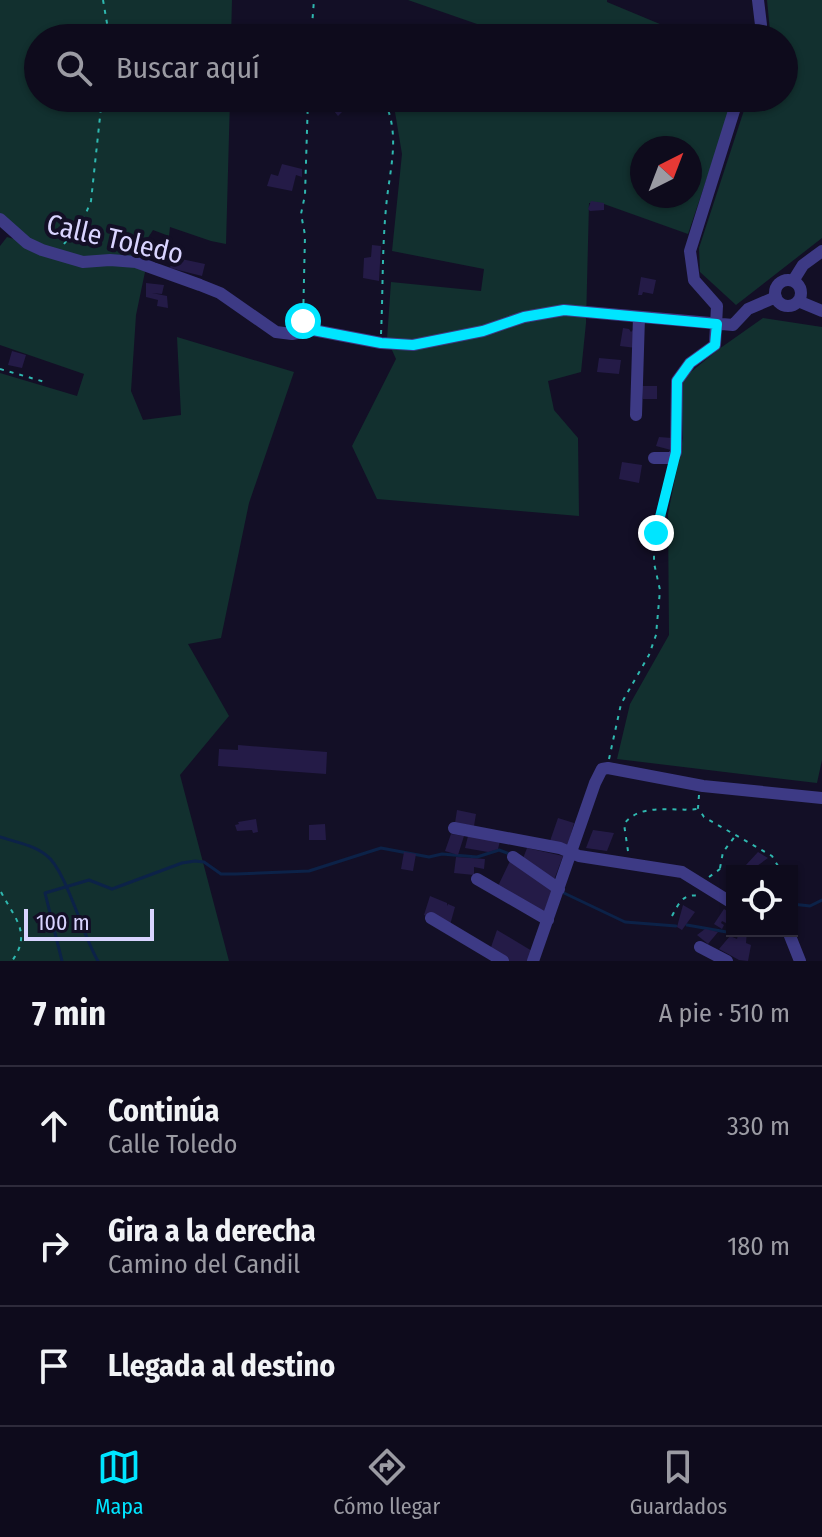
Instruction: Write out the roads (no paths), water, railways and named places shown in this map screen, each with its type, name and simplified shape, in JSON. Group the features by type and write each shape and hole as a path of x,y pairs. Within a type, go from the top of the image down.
{"street":[{"path":"758,0 761,24"},
{"path":"654,458 673,458 677,446 677,381 690,363 715,345 717,306 694,280 690,251 734,112"},
{"name":"Calle Toledo","path":"0,219 27,243 55,254 83,262 136,262 220,293 276,332 313,330 381,343 413,345 564,310 717,324"},
{"path":"793,281 803,265 822,251"},
{"path":"785,280 793,281 801,293 798,301 787,306 776,297 778,285 785,280"},
{"path":"717,324 733,325 748,309 776,297"},
{"path":"798,301 822,311"},
{"path":"636,415 639,317"},
{"path":"533,961 602,769 703,786 822,798"},
{"path":"454,828 682,872 726,899"},
{"path":"513,857 559,889"},
{"path":"477,879 548,920"},
{"path":"431,918 503,961"},
{"path":"790,937 800,961"},
{"path":"700,947 727,961"}],"waterway":[{"path":"0,837 36,849 53,863 98,961"},
{"path":"62,961 45,893 89,880 112,889 195,861 204,862 221,874 309,871 381,848 429,857 442,854 477,857 499,850 510,854"},
{"path":"564,893 625,922 676,926"},
{"path":"798,905 810,906 822,900"},
{"path":"687,925 726,932"}]}
